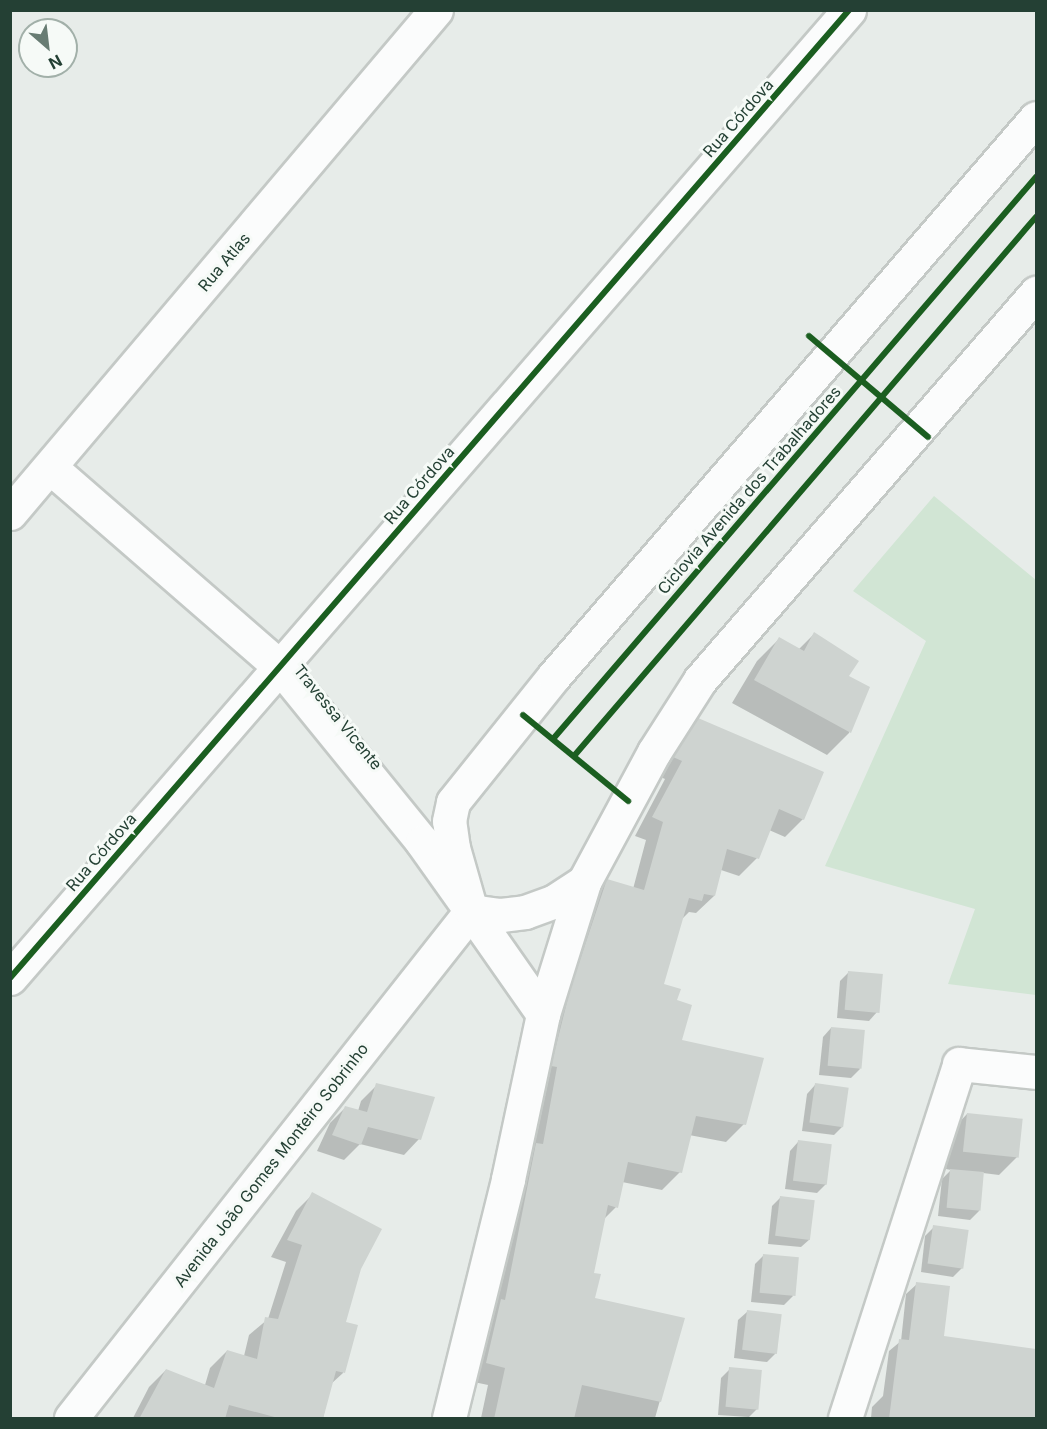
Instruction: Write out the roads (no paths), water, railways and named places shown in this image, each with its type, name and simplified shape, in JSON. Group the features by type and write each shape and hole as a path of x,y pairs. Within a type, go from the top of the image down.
{"street":[{"name":"Rua Atlas","path":"10,513 51,468 435,10"},
{"name":"Rua Córdova","path":"10,978 849,10"},
{"path":"584,882 553,902 525,912 501,915 471,911 453,848 449,821 453,802 554,676 1036,118"},
{"path":"449,1419 508,1179 543,1014 584,882 654,752 700,680 1036,293"},
{"name":"Travessa Vicente","path":"51,468 280,667 422,842 543,1014"},
{"name":"Avenida João Gomes Monteiro Sobrinho","path":"71,1419 471,911"},
{"path":"845,1419 959,1064 1036,1072"}]}
